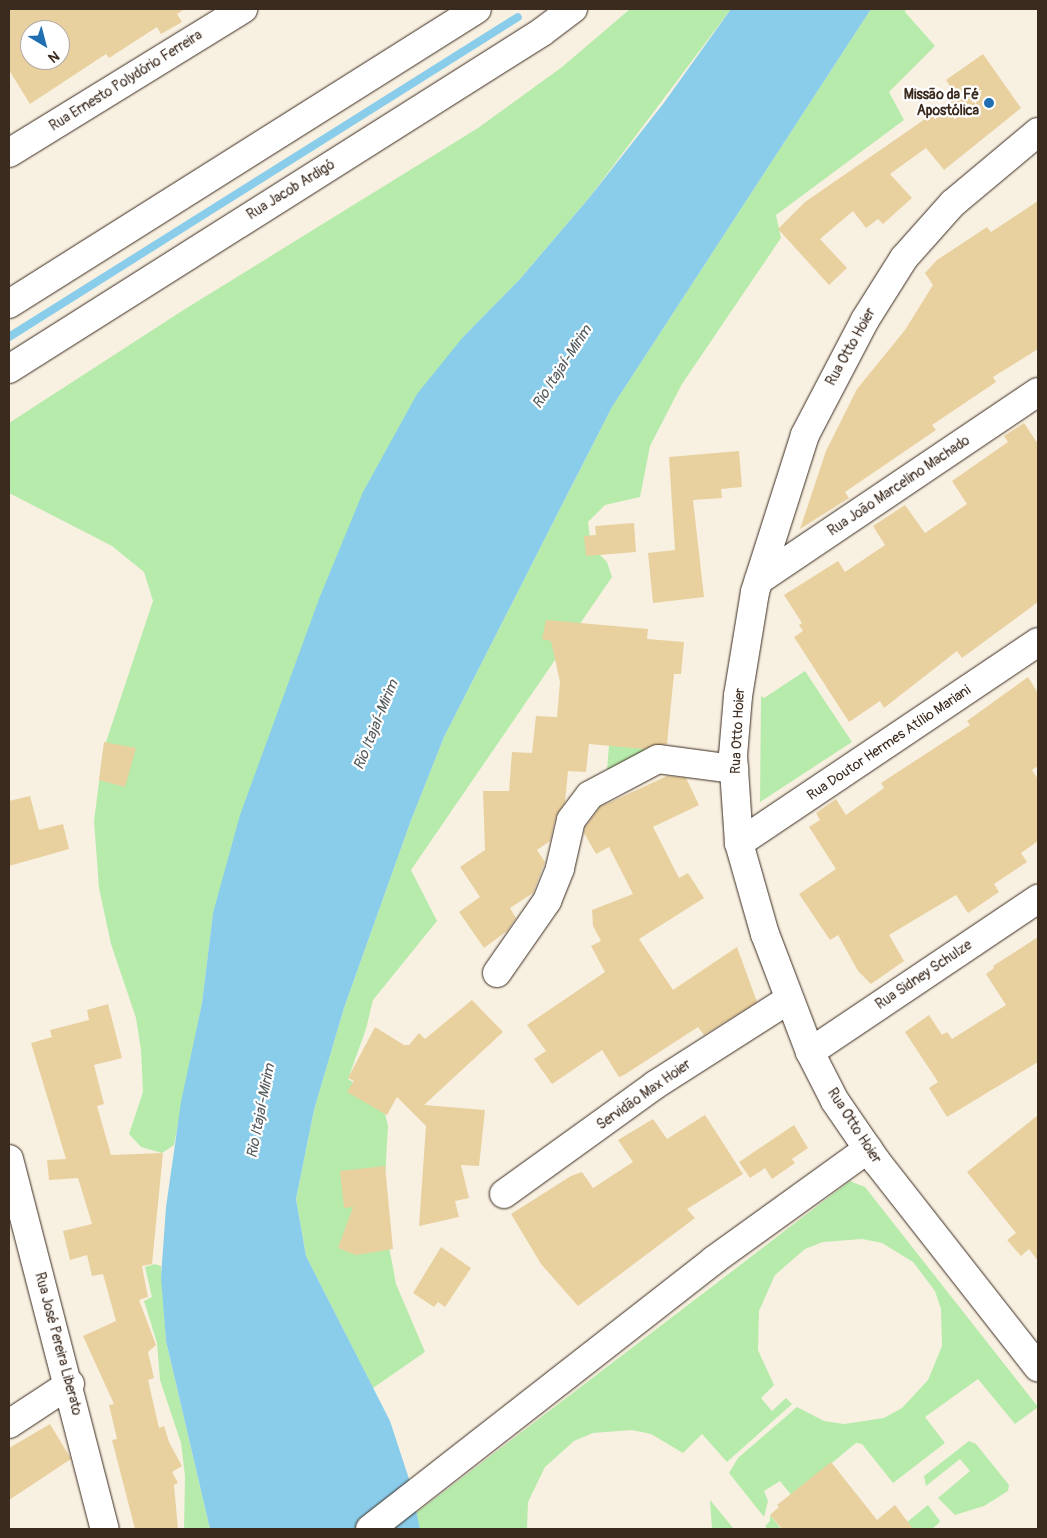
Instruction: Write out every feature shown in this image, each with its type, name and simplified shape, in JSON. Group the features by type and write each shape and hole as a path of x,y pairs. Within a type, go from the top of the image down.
{"street":[{"path":"9,304 477,9"},
{"name":"Rua Jacob Ardigó","path":"9,369 542,32 573,9"},
{"name":"Rua Ernesto Polydório Ferreira","path":"9,153 238,10"},
{"name":"Rua Otto Hoier","path":"1038,132 991,168 929,228 904,258 864,320 805,436 759,580 738,696 734,769 739,843 788,1000 810,1052 835,1101 868,1149 1038,1367"},
{"name":"Rua João Marcelino Machado","path":"759,580 1038,392"},
{"name":"Rua Doutor Hermes Atílio Mariani","path":"739,843 1038,642"},
{"path":"497,973 547,901 560,868 571,820 590,795 658,759 734,769"},
{"name":"Rua Sidney Schulze","path":"810,1052 1038,898"},
{"name":"Servidão Max Hoier","path":"504,1194 655,1085 788,1000"},
{"path":"370,1529 714,1260 868,1149"},
{"name":"Rua José Pereira Liberato","path":"9,1159 70,1384 105,1529"},
{"path":"9,1424 70,1384"}],"green space":[{"path":"630,9 731,9 589,198 520,279 463,337 213,913 202,1003 174,1145 162,1153 141,1147 129,1134 143,1092 141,1050 136,1018 111,944 99,888 94,821 103,751 153,601 144,572 112,546 9,493 9,423 185,309 478,128 562,67"},
{"path":"871,9 906,9 905,12 935,46 889,92 904,120 776,215 781,238 682,384 650,446 640,497 605,505 588,522 591,546 607,562 612,577 411,870 437,921 373,1000 366,1029 348,1079 382,1101 388,1126 383,1214 396,1284 425,1352 373,1388 306,1256 296,1199 314,1110 344,1008 410,823 444,737 612,407"},
{"path":"805,671 852,742 760,802 761,696 764,698"},
{"path":"609,745 658,750 607,771"},
{"path":"850,1181 865,1187 1038,1407 1015,1424 978,1379 925,1417 945,1443 893,1483 862,1444 856,1443 792,1496 780,1481 764,1491 768,1501 764,1517 729,1473 738,1458 797,1407 824,1421 844,1424 884,1418 902,1408 928,1380 942,1346 941,1309 935,1291 913,1262 882,1243 862,1239 823,1242 805,1249 775,1275 759,1311 758,1350 774,1385 761,1398 772,1411 786,1398 792,1404 727,1462 702,1434 683,1453 651,1434 632,1430 593,1433 574,1441 545,1467 528,1502 527,1529 420,1529 416,1513"},
{"path":"155,1264 161,1266 166,1341 210,1529 184,1529 185,1476 181,1443 160,1380 157,1343 144,1301 152,1297 145,1267"},
{"path":"969,1441 976,1444 1009,1485 1008,1491 984,1506 955,1515 938,1498 970,1471 960,1459 926,1486 924,1476"},
{"path":"710,1500 734,1529 712,1529"},
{"path":"928,1505 940,1521 932,1529 913,1529 907,1522"},
{"path":"770,1515 781,1529 768,1529 765,1526 770,1521"}],"water":[{"name":"Rio Itajaí-Mirim","path":"731,9 871,9 612,407 444,737 410,823 344,1008 314,1110 296,1199 306,1256 390,1421 410,1482 420,1529 210,1529 166,1341 161,1277 166,1207 181,1102 202,1003 213,913 240,815 319,599 363,492 417,394 463,337 520,279 589,198 663,104"}],"building":[{"path":"9,9 185,9 177,14 182,22 161,34 157,27 109,58 106,54 30,104 9,70"},
{"path":"983,54 1021,108 944,170 926,148 890,174 912,198 883,224 878,219 866,228 853,211 820,239 847,268 829,285 778,229 805,202 957,97 946,80"},
{"path":"1038,201 1038,349 993,377 996,382 932,425 936,430 845,492 849,498 800,529 826,451 857,389 905,330 933,285 925,273 937,260 987,227 991,232"},
{"path":"1024,423 1038,444 1038,602 962,658 957,651 884,708 880,701 849,722 794,637 803,631 799,625 802,623 784,595 838,561 845,572 885,545 873,526 905,505 925,533 967,504 952,481 1008,442 1004,436"},
{"path":"739,451 742,487 721,489 722,498 693,500 704,597 653,603 648,553 675,550 669,457"},
{"path":"634,523 636,552 586,556 584,536 596,535 595,526"},
{"path":"546,620 648,629 647,639 684,642 681,674 674,674 667,744 644,749 589,744 586,772 568,771 565,802 556,816 550,841 537,850 545,862 533,893 510,908 516,918 507,931 484,948 459,912 480,897 460,867 485,850 483,791 509,791 512,752 532,753 536,716 557,717 560,682 551,641 542,639"},
{"path":"1028,677 1038,693 1038,766 1032,770 1038,779 1038,841 1021,853 1027,862 994,884 999,892 968,913 956,895 889,935 904,961 871,984 858,971 838,935 830,940 799,894 836,869 809,827 820,820 816,813 836,799 846,815 884,788 881,783 970,725 967,721"},
{"path":"104,742 136,748 125,787 99,780"},
{"path":"667,776 686,778 699,805 653,827 679,878 688,873 704,898 639,939 673,990 737,947 757,1002 704,1035 698,1027 619,1077 602,1050 552,1084 534,1059 546,1051 527,1025 605,972 591,946 601,941 593,926 592,910 633,894 609,847 596,854 584,833 585,827 600,807"},
{"path":"30,796 39,830 63,824 69,849 9,866 9,801"},
{"path":"1038,937 1038,1062 947,1117 929,1088 938,1082 905,1032 929,1015 942,1035 947,1032 952,1039 1006,1005 986,974 994,968 993,966"},
{"path":"472,1000 503,1032 424,1105 485,1110 479,1166 461,1165 469,1198 455,1201 459,1217 419,1226 426,1126 397,1097 387,1115 347,1092 354,1081 348,1078 375,1027 404,1045 409,1045 419,1033 425,1039"},
{"path":"108,1004 122,1058 94,1065 104,1104 97,1106 111,1155 163,1153 152,1264 142,1266 148,1297 139,1300 156,1345 148,1352 154,1378 148,1380 159,1428 164,1426 169,1442 182,1466 172,1472 178,1483 174,1485 178,1529 135,1529 112,1440 117,1439 109,1405 114,1404 83,1336 116,1321 103,1274 92,1276 87,1255 70,1260 63,1231 92,1224 78,1178 49,1180 47,1160 66,1159 31,1043 52,1037 50,1030 89,1020 87,1010"},
{"path":"705,1115 743,1174 687,1209 695,1218 578,1306 541,1264 511,1214 571,1176 582,1172 593,1188 633,1162 618,1140 653,1119 667,1139"},
{"path":"1038,1115 1038,1261 1029,1249 1021,1256 1007,1240 1016,1233 967,1172"},
{"path":"794,1125 808,1148 792,1159 795,1163 772,1179 765,1168 750,1178 739,1162"},
{"path":"385,1166 393,1249 356,1255 338,1248 353,1207 344,1208 340,1171"},
{"path":"441,1247 471,1268 445,1307 438,1302 434,1307 413,1293"},
{"path":"50,1424 71,1459 9,1500 9,1448"},
{"path":"831,1462 877,1520 895,1505 913,1529 782,1529 770,1515 779,1507 777,1505"}],"waterway":[{"path":"9,337 518,17"}],"place":[{"name":"Missão da Fé Apostólica","path":"989,103"}]}
